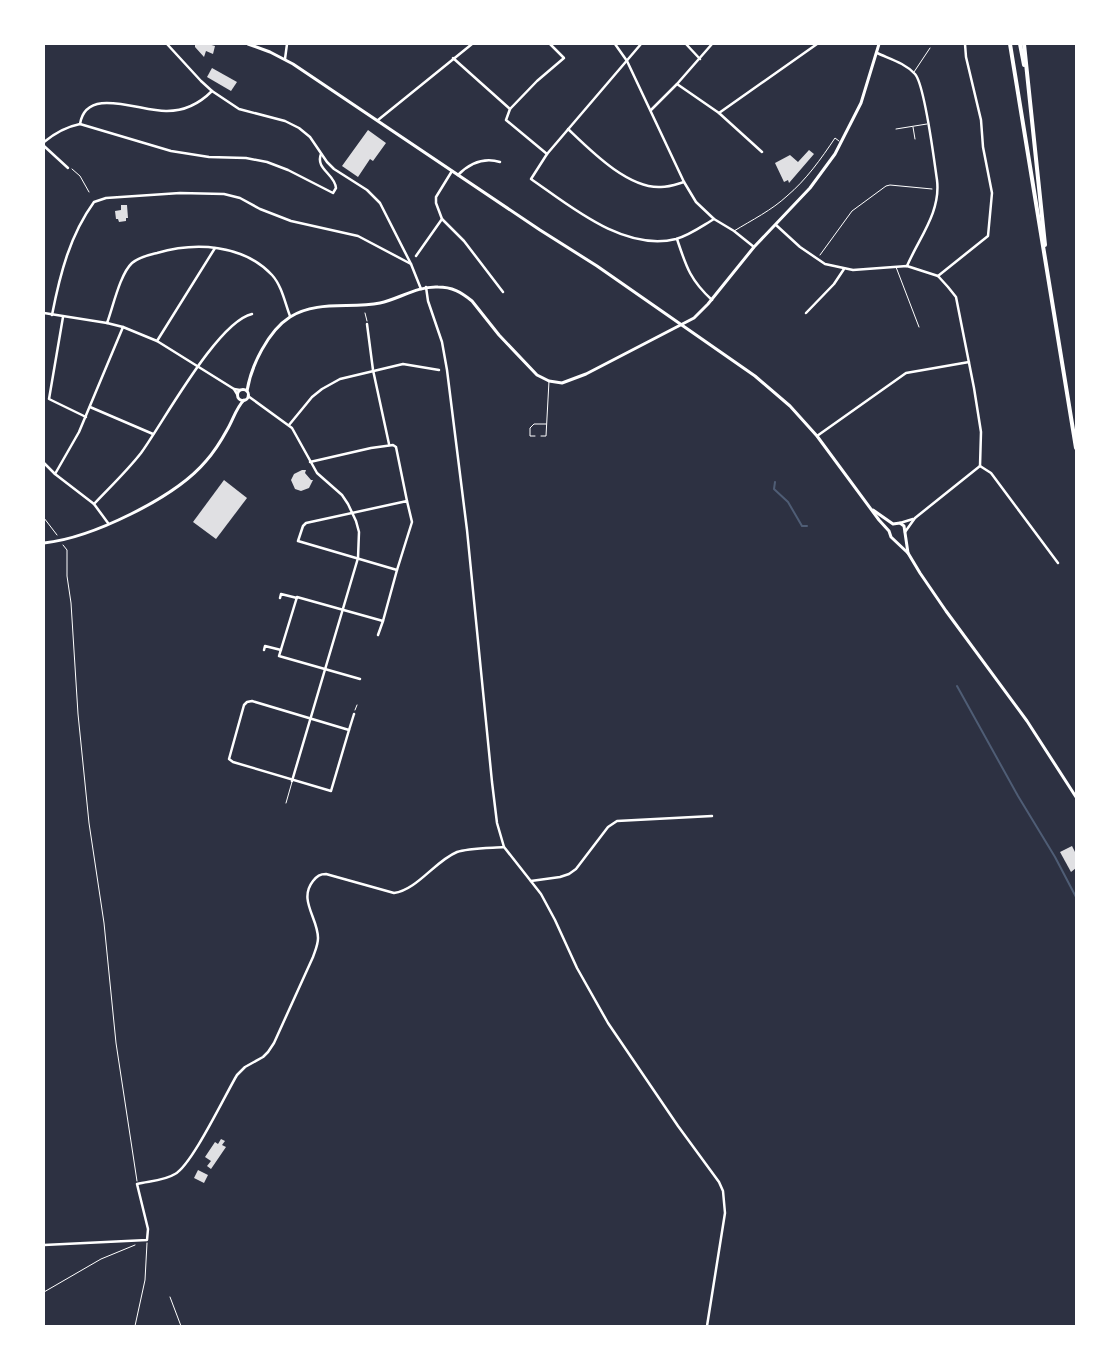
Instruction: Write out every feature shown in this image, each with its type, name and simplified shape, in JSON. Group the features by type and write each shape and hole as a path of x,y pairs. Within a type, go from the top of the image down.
{"main road":[{"path":"1010,44 1076,448"},
{"path":"1022,44 1046,260"}],"street":[{"path":"168,44 212,91 239,109 285,120 299,128 310,137 334,169 367,190 380,203 421,288"},
{"path":"248,44 285,59 597,266 769,387 790,406 817,436 889,531 891,537 908,553 946,611 1026,721 1076,797"},
{"path":"285,59 287,44"},
{"path":"378,120 472,44"},
{"path":"547,154 506,120 510,109 537,81 564,58 550,44"},
{"path":"615,44 626,61 684,182 696,202 714,219 734,231 754,247"},
{"path":"641,44 547,154 531,178 586,217 633,238 661,241 677,239 714,219"},
{"path":"686,44 700,58"},
{"path":"651,110 678,84 712,44"},
{"path":"719,113 817,44"},
{"path":"237,394 248,385 264,345 273,333 290,317 316,307 380,303 426,287 450,288 463,294 472,301 533,372 549,380 562,383 610,363 694,318 712,300 754,247 810,188 842,142 861,103 879,44"},
{"path":"938,276 988,236 992,212 992,193 983,147 981,120 966,57 965,44"},
{"path":"877,53 901,63 914,73 920,82 938,190 931,218 907,266"},
{"path":"454,58 510,109"},
{"path":"678,84 719,113 762,152"},
{"path":"80,124 82,113 95,103 109,102 154,111 171,111 195,104 212,91"},
{"path":"44,142 69,126 80,124 170,151 210,157 246,158 267,162 288,170 332,193 336,188 336,184 319,162 321,154"},
{"path":"568,129 599,158 631,179 643,184 660,187 684,182"},
{"path":"44,146 68,168"},
{"path":"458,175 470,165 481,161 492,160 500,162"},
{"path":"452,171 436,197 436,203 442,219 464,241 503,292"},
{"path":"52,314 64,262 76,229 94,202 106,198 180,193 224,194 240,198 267,212 291,221 358,236 411,264"},
{"path":"416,256 442,219"},
{"path":"776,225 817,260 853,270 907,266 938,276 956,298 981,432 980,466 915,518 901,538 894,539"},
{"path":"677,239 687,270 712,300"},
{"path":"107,323 123,279 133,262 150,255 178,248 229,250 258,263 277,282 290,317"},
{"path":"157,341 215,248"},
{"path":"806,313 834,284 844,269"},
{"path":"426,287 439,332 447,370 467,530 497,824 504,847 531,881 549,910 570,950 577,968 608,1023 678,1126 711,1169 723,1192 724,1213 707,1326"},
{"path":"44,313 107,323 123,327 157,341 234,389 240,404"},
{"path":"94,504 139,455 198,366 232,326 245,316 252,314"},
{"path":"63,317 49,399 86,417"},
{"path":"367,324 373,370 389,444"},
{"path":"55,474 86,417 123,327"},
{"path":"817,436 906,373 968,362"},
{"path":"289,426 312,397 340,379 404,364 439,370"},
{"path":"234,389 244,390"},
{"path":"244,390 246,398"},
{"path":"44,543 77,535 108,523 168,494 205,463 220,442 240,404 246,398"},
{"path":"239,399 246,398 251,400 289,426 296,433 317,473 342,496 353,514 359,534 358,558 293,780"},
{"path":"90,407 153,435"},
{"path":"310,462 389,444 396,447 412,522 378,635"},
{"path":"44,462 55,474 94,504 108,523"},
{"path":"980,466 991,473 1058,562"},
{"path":"397,570 298,541 303,526 306,523 407,501"},
{"path":"871,509 893,524 915,518"},
{"path":"900,523 904,526 908,553"},
{"path":"889,531 893,524"},
{"path":"280,598 281,594 297,597 383,621"},
{"path":"297,598 280,656 360,679"},
{"path":"264,650 266,646 281,650"},
{"path":"349,730 252,701 247,702 244,706 229,760 331,791 354,714"},
{"path":"531,881 569,874 576,869 608,827 617,821 712,816"},
{"path":"44,1245 147,1240 148,1228 137,1184 172,1176 178,1172 196,1148 237,1075 245,1067 263,1057 274,1042 314,957 317,945 317,928 307,899 308,890 316,878 321,874 326,874 394,893 410,887 440,862 458,852 504,847"}],"lane":[{"path":"914,73 930,48"},
{"path":"896,129 928,124"},
{"path":"913,126 915,139"},
{"path":"734,231 788,196 813,168 835,138 842,142"},
{"path":"896,267 919,327"},
{"path":"542,436 546,436 549,380"},
{"path":"535,436 530,436 530,428 534,424 547,424"},
{"path":"286,804 293,780"}],"path":[{"path":"68,168 80,176 89,192"},
{"path":"817,260 852,211 886,186 890,184 938,190"},
{"path":"365,313 367,324"},
{"path":"44,518 58,536"},
{"path":"62,543 67,550 67,576 71,603 78,714 89,823 104,923 117,1053 137,1184"},
{"path":"354,714 357,705"},
{"path":"135,1326 145,1280 147,1240"},
{"path":"44,1292 101,1259 138,1244"},
{"path":"170,1297 182,1326"}],"building":[{"path":"195,44 215,46 213,54 206,51 204,57 195,47"},
{"path":"212,68 237,82 231,91 207,77"},
{"path":"368,130 386,143 373,161 370,159 358,177 342,166"},
{"path":"809,150 814,154 789,183 788,180 784,182 775,163 790,155 798,162"},
{"path":"121,205 127,205 128,218 126,218 126,221 119,222 116,219 115,211 121,210"},
{"path":"306,470 305,473 313,480 309,488 301,491 295,489 291,480 294,474"},
{"path":"224,480 247,498 216,539 193,522"},
{"path":"1072,846 1076,854 1076,868 1071,872 1060,852"},
{"path":"221,1139 225,1141 222,1145 226,1147 211,1169 207,1166 211,1161 205,1157 215,1142 218,1144"},
{"path":"198,1170 208,1175 204,1183 194,1178"}],"waterway":[{"path":"775,482 774,489 788,502 802,526 807,526"},
{"path":"957,686 1076,897"}]}
